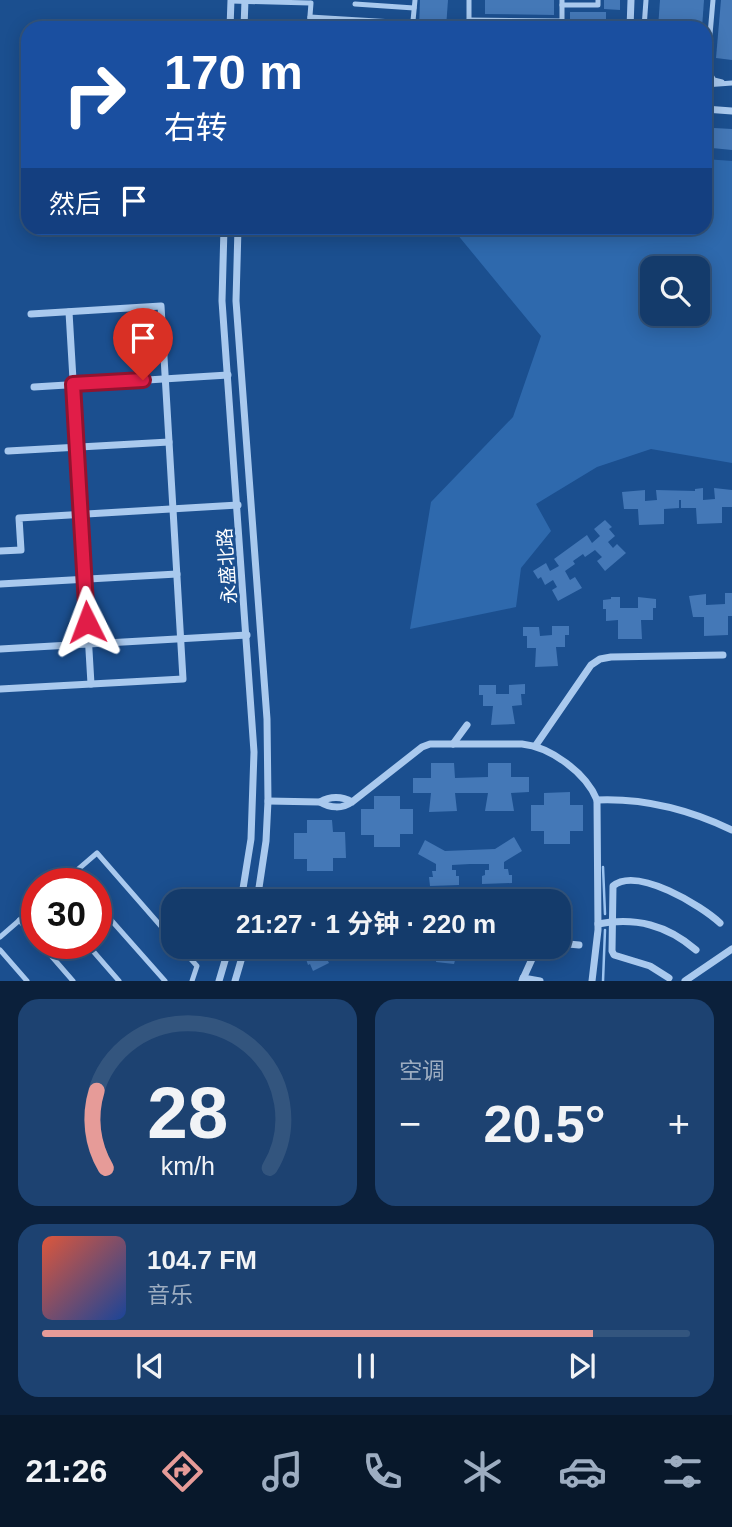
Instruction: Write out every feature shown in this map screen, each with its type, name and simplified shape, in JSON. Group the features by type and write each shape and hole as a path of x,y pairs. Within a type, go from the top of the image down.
{"street":[{"path":"630,21 632,0"},
{"path":"230,21 231,1"},
{"path":"244,21 245,1"},
{"path":"712,110 732,111"},
{"name":"永盛北路","path":"224,235 222,301 247,635 254,791 251,839 243,889"},
{"name":"永盛北路","path":"238,235 236,301 267,705 268,801 266,841 259,889"},
{"path":"0,689 183,679 161,306 31,314"},
{"path":"69,312 91,684"},
{"path":"34,387 228,375"},
{"path":"8,451 169,442"},
{"path":"0,551 21,550 19,518 238,505"},
{"path":"0,584 177,574"},
{"path":"0,649 247,635"},
{"path":"536,745 584,674 600,659 723,655"},
{"path":"453,744 467,725"},
{"path":"268,801 320,802 327,798 345,798 352,802 414,751 430,744 536,745 548,751 586,782 597,800 598,924 592,981"},
{"path":"597,800 629,800 664,806 732,831"},
{"path":"669,978 650,965 614,955 613,886 622,881 641,883 677,893 696,903 720,923"},
{"path":"598,924 628,921 658,926 678,936 696,950"},
{"path":"571,945 579,946"},
{"path":"685,981 697,977 732,949"},
{"path":"219,981 225,959"},
{"path":"234,981 241,959"},
{"path":"532,959 523,979 540,981"}],"lane":[{"path":"413,21 415,0"},
{"path":"469,0 469,20 488,21"},
{"path":"562,21 562,2 598,5 598,0"},
{"path":"644,21 646,0"},
{"path":"711,21 713,0"},
{"path":"231,1 311,2 310,21"},
{"path":"355,4 414,8"},
{"path":"310,18 348,21"},
{"path":"712,77 714,80 732,83"},
{"path":"712,84 722,82"},
{"path":"79,868 97,853 110,868"},
{"path":"112,870 161,926"},
{"path":"0,937 19,920"},
{"path":"112,921 165,981"},
{"path":"0,950 27,981"},
{"path":"54,959 73,981"},
{"path":"100,959 119,981"},
{"path":"191,959 197,966 192,981"}],"shaded area":[{"path":"712,160 732,161 732,463 651,449 597,467 536,504 551,531 521,568 516,607 410,629 431,502 513,417 541,336 458,235 712,235"}],"building":[{"path":"420,0 448,0 446,21 419,21"},
{"path":"485,0 554,0 554,15 485,14"},
{"path":"604,0 620,0 620,10 604,9"},
{"path":"660,0 704,0 702,21 658,21"},
{"path":"721,0 732,0 732,60 716,58"},
{"path":"570,12 606,12 606,21 570,21"},
{"path":"272,19 297,20 297,21"},
{"path":"714,128 732,129 732,150 712,148"},
{"path":"703,488 703,500 715,499 714,488 732,490 732,507 722,507 722,523 697,524 696,508 681,508 681,500 679,508 664,509 664,524 639,525 638,509 624,509 622,492 645,490 645,501 657,500 656,490 695,491"},
{"path":"605,520 612,527 609,529 615,536 608,542 613,548 617,544 626,553 605,571 597,561 602,557 595,550 573,561 575,564 565,571 570,580 575,577 582,588 558,601 552,590 557,587 553,580 545,585 541,577 538,579 533,571 546,563 550,571 559,566 554,559 587,535 592,543 600,536 594,529"},
{"path":"725,593 732,593 732,616 728,616 728,635 704,636 704,617 693,617 689,596 706,594 706,605 725,604"},
{"path":"620,597 620,608 638,608 638,597 656,599 653,620 641,620 642,639 618,639 618,620 606,621 606,609 603,609 603,600"},
{"path":"552,626 569,626 569,635 565,635 565,647 556,647 558,666 535,667 536,648 527,648 527,636 523,636 523,627 539,627 540,636 552,635"},
{"path":"525,684 525,694 521,694 522,705 512,706 515,724 491,725 493,706 483,706 479,685 496,685 496,694 509,694 509,685"},
{"path":"431,763 454,763 455,778 488,777 488,763 511,763 511,777 529,777 529,792 511,793 514,811 485,811 488,793 455,793 457,811 429,812 431,793 413,793 413,778 431,778"},
{"path":"570,792 570,805 583,805 583,831 570,831 570,844 544,844 544,831 531,831 531,805 544,805 544,793"},
{"path":"374,796 400,796 400,809 413,809 413,834 400,834 400,847 374,847 374,835 361,835 361,809 374,809"},
{"path":"307,820 332,820 333,832 345,832 346,858 333,858 333,871 307,871 307,859 294,859 294,833 307,833"},
{"path":"514,837 522,851 504,862 504,869 508,869 509,875 512,875 512,883 482,884 482,876 485,875 485,870 489,870 489,864 470,864 452,865 452,870 456,870 456,876 459,876 459,885 430,886 429,877 433,877 432,871 436,871 436,864 418,854 425,840 445,851 495,849"},
{"path":"306,959 327,959 329,963 313,971 310,964 308,965"},
{"path":"436,959 455,959 454,964 436,962"}],"waterway":[{"path":"603,867 605,914"},
{"path":"603,981 605,930"}],"route":[{"path":"87,622 73,384 143,380"}]}
